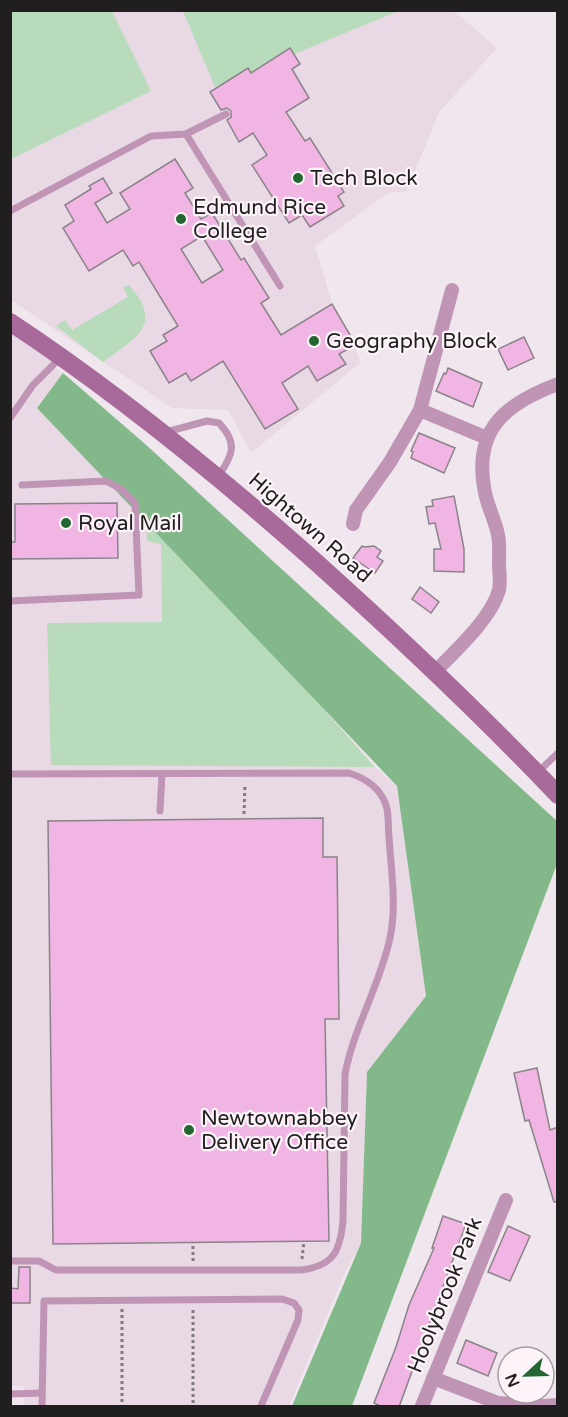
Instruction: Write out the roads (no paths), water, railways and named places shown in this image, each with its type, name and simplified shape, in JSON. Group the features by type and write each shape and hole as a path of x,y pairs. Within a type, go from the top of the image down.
{"main road":[{"name":"Hightown Road","path":"10,322 62,356 163,432 218,477 355,597 435,672 558,795"}],"street":[{"path":"353,524 356,510 390,462 420,411 452,290"},
{"path":"435,672 483,620 500,589 499,536 484,489 482,459 487,438 502,416 517,402 558,384"},
{"path":"420,411 487,438"},
{"name":"Hoolybrook Park","path":"422,1407 506,1200"},
{"path":"433,1378 498,1403 531,1406 558,1405"}],"lane":[{"path":"10,211 151,136 186,134 226,114"},
{"path":"186,134 280,286"},
{"path":"10,418 33,385 62,356"},
{"path":"163,432 207,420 219,423 230,439 232,450 230,460 218,477"},
{"path":"10,601 139,595 135,503 121,489 106,481 22,485"},
{"path":"537,773 558,753"},
{"path":"10,774 349,773 370,783 387,805 393,906 391,936 382,967 348,1055 345,1074 343,1221 341,1241 334,1254 321,1266 301,1270 56,1270 39,1261 10,1261"},
{"path":"160,811 162,774"},
{"path":"42,1407 44,1301 282,1299 294,1303 299,1310 298,1320 261,1407"},
{"path":"10,1394 42,1393"}],"place":[{"name":"Tech Block","path":"298,178"},
{"name":"Edmund Rice College","path":"181,219"},
{"name":"Geography Block","path":"314,341"},
{"name":"Royal Mail","path":"66,523"},
{"name":"Newtownabbey Delivery Office","path":"189,1130"}]}
